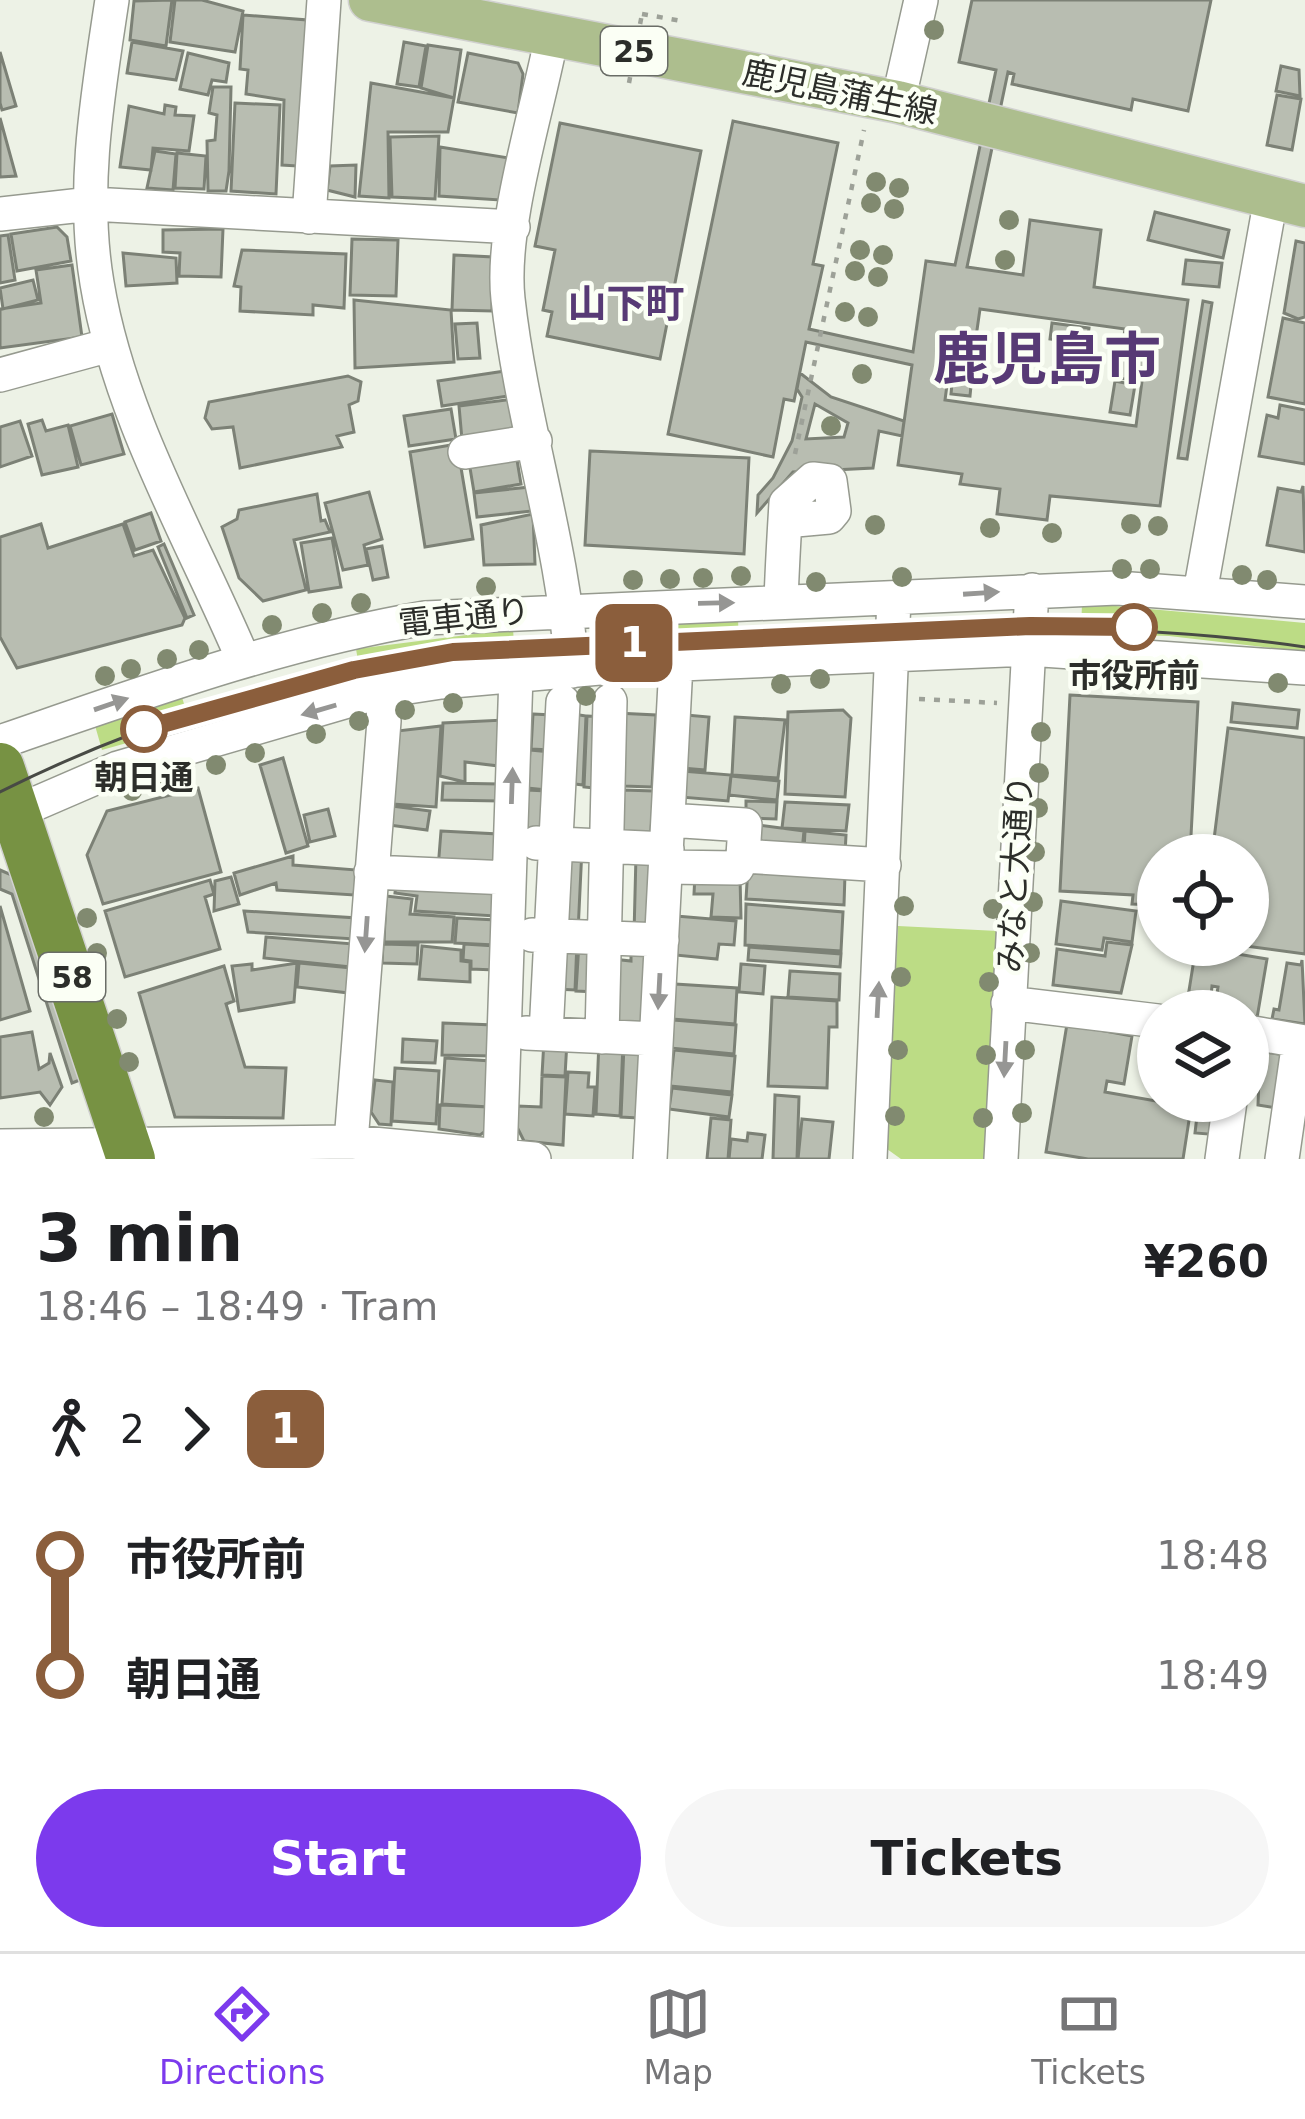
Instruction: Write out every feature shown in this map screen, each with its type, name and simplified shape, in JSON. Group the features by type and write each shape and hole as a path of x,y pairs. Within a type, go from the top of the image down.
{"highway":[{"name":"58","path":"6,799 129,1150"}],"main road":[{"name":"鹿児島蒲生線","path":"370,0 552,35 1288,202"}],"street":[{"path":"112,0 91,151 96,279 110,345 163,484 243,659"},
{"path":"309,217 324,0"},
{"path":"881,113 921,0"},
{"path":"546,1034 568,608 507,295 513,226 552,35"},
{"path":"1200,593 1288,202"},
{"path":"0,214 92,204 513,226"},
{"path":"0,375 110,345"},
{"path":"465,452 535,441"},
{"path":"781,602 784,521"},
{"name":"電車通り","path":"0,742 243,659 344,632 425,618 1032,590 1200,593 1305,602"},
{"name":"みなと大通り","path":"1001,1159 1032,590"},
{"path":"870,1159 894,599"},
{"name":"電車通り","path":"6,799 382,692 516,675 567,686 676,664 1028,649 1305,668"},
{"path":"650,1159 676,664"},
{"path":"0,1146 129,1150 351,1142 511,1158 504,1032 516,675"},
{"path":"351,1142 382,692"},
{"path":"602,1036 610,701"},
{"path":"511,842 667,846 745,825 743,856 736,868 667,846"},
{"path":"743,856 884,865"},
{"path":"371,872 509,878"},
{"path":"507,934 662,940"},
{"path":"1008,1003 1137,1018"},
{"path":"504,1032 656,1039"},
{"path":"1269,1036 1302,1041 1282,1159"},
{"path":"1222,1159 1227,1122"}],"path":[{"path":"612,80 629,83 642,14 682,21"},
{"path":"785,469 806,416 881,113"},
{"path":"909,699 1009,704"}],"green space":[{"path":"1082,603 1305,623 1305,652 1169,636 1081,633"},
{"path":"738,618 739,647 596,654 595,625"},
{"path":"513,629 515,658 361,678 356,649"},
{"path":"182,697 190,725 102,750 94,722"},
{"path":"898,926 998,931 987,1159 901,1159 887,1149"}],"building":[{"path":"172,0 166,46 130,40 134,1"},
{"path":"175,0 202,0 243,11 235,52 170,42"},
{"path":"972,0 1211,0 1188,111 1133,99 1131,110 1012,84 1014,74 1008,72 967,267 1023,275 1030,220 1101,230 1094,287 1188,300 1160,506 1050,496 1047,520 997,514 1000,489 960,484 962,474 898,465 912,365 806,342 794,401 784,399 773,457 668,434 733,121 838,143 813,264 823,266 809,329 913,352 926,261 955,265 996,70 959,62","holes":["980,309 1125,329 1118,378 1142,381 1136,426 945,400 951,355 973,358"]},
{"path":"243,15 307,20 297,166 282,165 284,100 246,94 248,70 240,69"},
{"path":"132,42 183,51 176,80 127,73"},
{"path":"404,42 426,46 419,87 397,84"},
{"path":"428,45 461,50 454,98 421,88"},
{"path":"0,52 16,106 2,110 0,103"},
{"path":"188,53 229,63 226,82 212,80 208,95 180,89"},
{"path":"468,53 518,63 523,74 518,113 458,102"},
{"path":"1281,66 1299,70 1300,96 1276,91"},
{"path":"371,83 454,98 448,132 388,132 389,198 359,196"},
{"path":"213,87 231,87 226,191 208,191 207,141 215,140 217,115 209,113"},
{"path":"1277,95 1301,99 1292,150 1267,145"},
{"path":"235,103 280,105 276,194 231,191"},
{"path":"165,105 176,107 175,115 194,116 189,151 153,148 151,170 120,167 129,106 164,114"},
{"path":"0,118 16,176 0,177"},
{"path":"560,123 701,151 660,359 547,336 552,312 543,310 555,250 535,246"},
{"path":"439,136 435,199 392,197 390,137"},
{"path":"440,147 509,158 500,200 439,196"},
{"path":"155,151 176,154 173,190 147,188"},
{"path":"177,153 206,156 204,189 175,188"},
{"path":"356,165 355,197 327,190 330,166"},
{"path":"1155,212 1229,230 1223,258 1148,240"},
{"path":"57,227 67,237 71,261 17,271 11,234"},
{"path":"223,229 221,277 179,276 180,253 163,252 163,230"},
{"path":"8,235 15,280 0,283 0,236"},
{"path":"352,239 398,240 396,296 350,295"},
{"path":"1296,241 1305,243 1305,317 1298,319 1284,313"},
{"path":"242,250 346,254 344,308 313,305 313,315 240,311 241,287 234,286"},
{"path":"123,253 176,258 177,283 126,286"},
{"path":"454,255 493,257 492,311 452,310"},
{"path":"1186,260 1222,263 1219,287 1183,284"},
{"path":"72,265 82,337 0,348 0,309 41,303 36,270"},
{"path":"33,280 38,300 3,309 0,288"},
{"path":"354,300 451,310 454,362 355,368"},
{"path":"1203,301 1212,303 1187,459 1178,458"},
{"path":"1283,318 1305,323 1305,404 1268,397"},
{"path":"477,323 480,358 458,359 455,324"},
{"path":"1052,323 1089,328 1087,344 1050,339"},
{"path":"954,363 973,365 970,396 951,394"},
{"path":"505,371 508,396 442,406 438,381"},
{"path":"800,373 831,397 904,421 902,436 879,431 873,468 793,472 757,513 758,495 773,478 792,441 802,397 797,389","holes":["815,404 848,423 844,437 806,439"]},
{"path":"348,376 361,382 358,401 349,405 354,432 337,436 342,447 240,468 233,427 212,429 205,418 209,402"},
{"path":"1115,381 1135,385 1130,415 1110,412"},
{"path":"514,399 518,433 462,440 459,406"},
{"path":"1280,405 1305,410 1305,464 1259,456 1267,415 1278,418"},
{"path":"451,409 456,439 409,446 404,416"},
{"path":"112,414 124,454 81,465 70,426"},
{"path":"42,420 46,431 68,425 78,467 42,475 28,424"},
{"path":"20,421 32,456 0,467 0,427"},
{"path":"457,444 473,539 425,547 410,452"},
{"path":"590,451 749,458 744,554 585,545"},
{"path":"516,454 521,484 474,492 469,462"},
{"path":"1303,486 1305,552 1267,545 1278,488 1301,492"},
{"path":"530,487 532,511 477,517 474,493"},
{"path":"369,492 382,539 364,545 368,565 343,570 325,503"},
{"path":"317,494 321,521 325,520 330,532 294,540 306,590 263,601 239,578 222,527 237,519 239,510"},
{"path":"151,513 161,541 135,550 125,522"},
{"path":"533,514 535,564 484,565 481,525"},
{"path":"41,524 48,548 123,524 134,556 153,550 185,618 182,625 17,668 0,637 0,537"},
{"path":"332,538 341,587 309,592 301,543"},
{"path":"164,544 194,615 187,618 158,547"},
{"path":"382,546 388,577 373,580 366,549"},
{"path":"1070,695 1198,702 1191,834 1137,834 1137,904 1132,904 1133,895 1060,891"},
{"path":"1233,703 1299,710 1297,728 1231,722"},
{"path":"843,710 851,718 845,797 785,794 788,712"},
{"path":"616,713 656,715 652,787 623,786"},
{"path":"533,714 552,715 551,750 531,749"},
{"path":"573,714 586,716 583,785 567,783"},
{"path":"686,715 709,717 705,770 682,768"},
{"path":"587,716 605,717 604,789 584,787"},
{"path":"735,717 785,720 778,778 732,775"},
{"path":"504,720 499,766 465,762 465,782 440,776 443,723"},
{"path":"441,726 436,807 392,804 397,731"},
{"path":"1228,728 1305,738 1305,954 1269,949 1269,834 1215,834"},
{"path":"530,750 551,752 547,790 527,788"},
{"path":"283,758 308,846 286,853 260,765"},
{"path":"682,771 731,775 728,801 680,797"},
{"path":"731,776 779,781 777,800 729,795"},
{"path":"443,783 500,784 500,801 442,800"},
{"path":"198,788 221,872 103,904 87,855 107,811"},
{"path":"527,790 547,791 545,838 525,836"},
{"path":"623,790 654,791 650,843 613,841"},
{"path":"746,801 777,802 776,819 746,818"},
{"path":"785,802 849,805 846,831 782,828"},
{"path":"392,806 430,811 427,830 389,825"},
{"path":"328,809 335,836 310,842 304,815"},
{"path":"750,824 804,831 802,851 748,847"},
{"path":"441,831 498,834 496,875 438,869"},
{"path":"805,831 846,835 845,854 804,850"},
{"path":"560,847 582,848 578,932 555,931"},
{"path":"636,855 651,856 648,935 634,934"},
{"path":"293,856 293,865 357,870 354,895 277,890 276,883 240,895 234,873"},
{"path":"748,867 845,874 844,905 746,899"},
{"path":"0,870 14,876 85,1078 72,1083 12,894 0,889"},
{"path":"695,875 740,877 741,918 711,917 713,894 694,894"},
{"path":"231,877 239,904 214,911 215,881"},
{"path":"210,880 214,894 205,897 220,949 125,977 105,911"},
{"path":"498,880 495,916 415,911 417,896 395,893 396,883"},
{"path":"386,896 412,899 410,914 454,917 452,942 384,942"},
{"path":"1061,901 1136,911 1132,942 1104,938 1102,950 1056,944"},
{"path":"746,904 843,912 841,951 745,945"},
{"path":"0,906 30,1011 0,1020"},
{"path":"244,911 357,918 354,939 248,932"},
{"path":"676,916 736,921 734,945 719,944 717,959 675,955"},
{"path":"457,918 496,920 495,945 455,943"},
{"path":"266,937 354,944 351,967 264,958"},
{"path":"556,941 577,942 575,990 555,989"},
{"path":"1107,942 1132,945 1121,993 1053,985 1057,949 1105,956"},
{"path":"579,943 600,944 597,992 576,991"},
{"path":"383,944 418,945 417,964 382,963"},
{"path":"464,944 496,946 495,970 471,969 471,961 463,960"},
{"path":"422,946 461,950 461,961 470,962 470,982 419,979"},
{"path":"631,946 646,946 642,1033 608,1031 612,959 631,961"},
{"path":"749,947 841,954 840,967 748,960"},
{"path":"1302,960 1305,1024 1272,1019 1274,1009 1279,1010 1287,963 1301,965"},
{"path":"297,963 294,1002 239,1011 232,966 252,964 252,970"},
{"path":"299,963 352,968 349,993 297,987"},
{"path":"741,964 765,966 763,994 739,992"},
{"path":"224,966 234,1001 226,1004 245,1067 286,1068 283,1118 175,1117 139,993"},
{"path":"1193,966 1266,966 1262,990 1212,986 1212,990 1189,990"},
{"path":"790,971 840,974 839,1000 788,997"},
{"path":"675,984 737,988 735,1024 672,1019"},
{"path":"772,997 837,1001 837,1027 829,1027 827,1088 768,1086"},
{"path":"673,1020 736,1025 734,1054 670,1048"},
{"path":"443,1023 494,1025 493,1056 442,1055"},
{"path":"1067,1024 1132,1036 1124,1084 1107,1081 1105,1092 1137,1098 1137,1122 1189,1122 1183,1159 1088,1159 1046,1152"},
{"path":"32,1032 39,1069 49,1063 50,1053 62,1087 50,1105 40,1092 0,1098 0,1037"},
{"path":"403,1039 437,1041 435,1063 402,1062"},
{"path":"544,1040 567,1041 565,1076 542,1075"},
{"path":"599,1041 623,1043 620,1116 596,1114"},
{"path":"624,1045 642,1046 638,1118 621,1117"},
{"path":"674,1050 735,1056 732,1092 670,1086"},
{"path":"1269,1052 1292,1056 1283,1109 1269,1107"},
{"path":"445,1058 491,1061 489,1107 442,1104"},
{"path":"395,1068 439,1071 436,1124 392,1121"},
{"path":"568,1072 589,1073 588,1087 595,1087 593,1116 565,1114"},
{"path":"542,1076 566,1077 563,1145 524,1141 516,1125 518,1106 541,1107"},
{"path":"375,1080 393,1082 391,1125 379,1124 371,1112"},
{"path":"672,1088 732,1095 729,1117 669,1109"},
{"path":"775,1095 799,1097 797,1159 773,1159"},
{"path":"440,1105 489,1107 487,1130 480,1135 439,1129"},
{"path":"711,1118 731,1120 728,1159 707,1159"},
{"path":"802,1119 833,1122 829,1159 798,1159"},
{"path":"1196,1122 1221,1122 1220,1135 1195,1133"},
{"path":"748,1133 765,1135 762,1159 729,1159 731,1139 747,1141"}],"tram line":[{"name":"1","path":"144,729 354,670 453,652 1030,626 1134,627"},
{"path":"0,792 107,744 219,704 334,673 450,652 562,643 1028,628 1167,633 1305,647"}],"place":[{"name":"市役所前","path":"1134,627"},
{"name":"朝日通","path":"144,729"}],"district":[{"name":"山下町","path":"626,303"},
{"name":"鹿児島市","path":"1047,359"}]}
